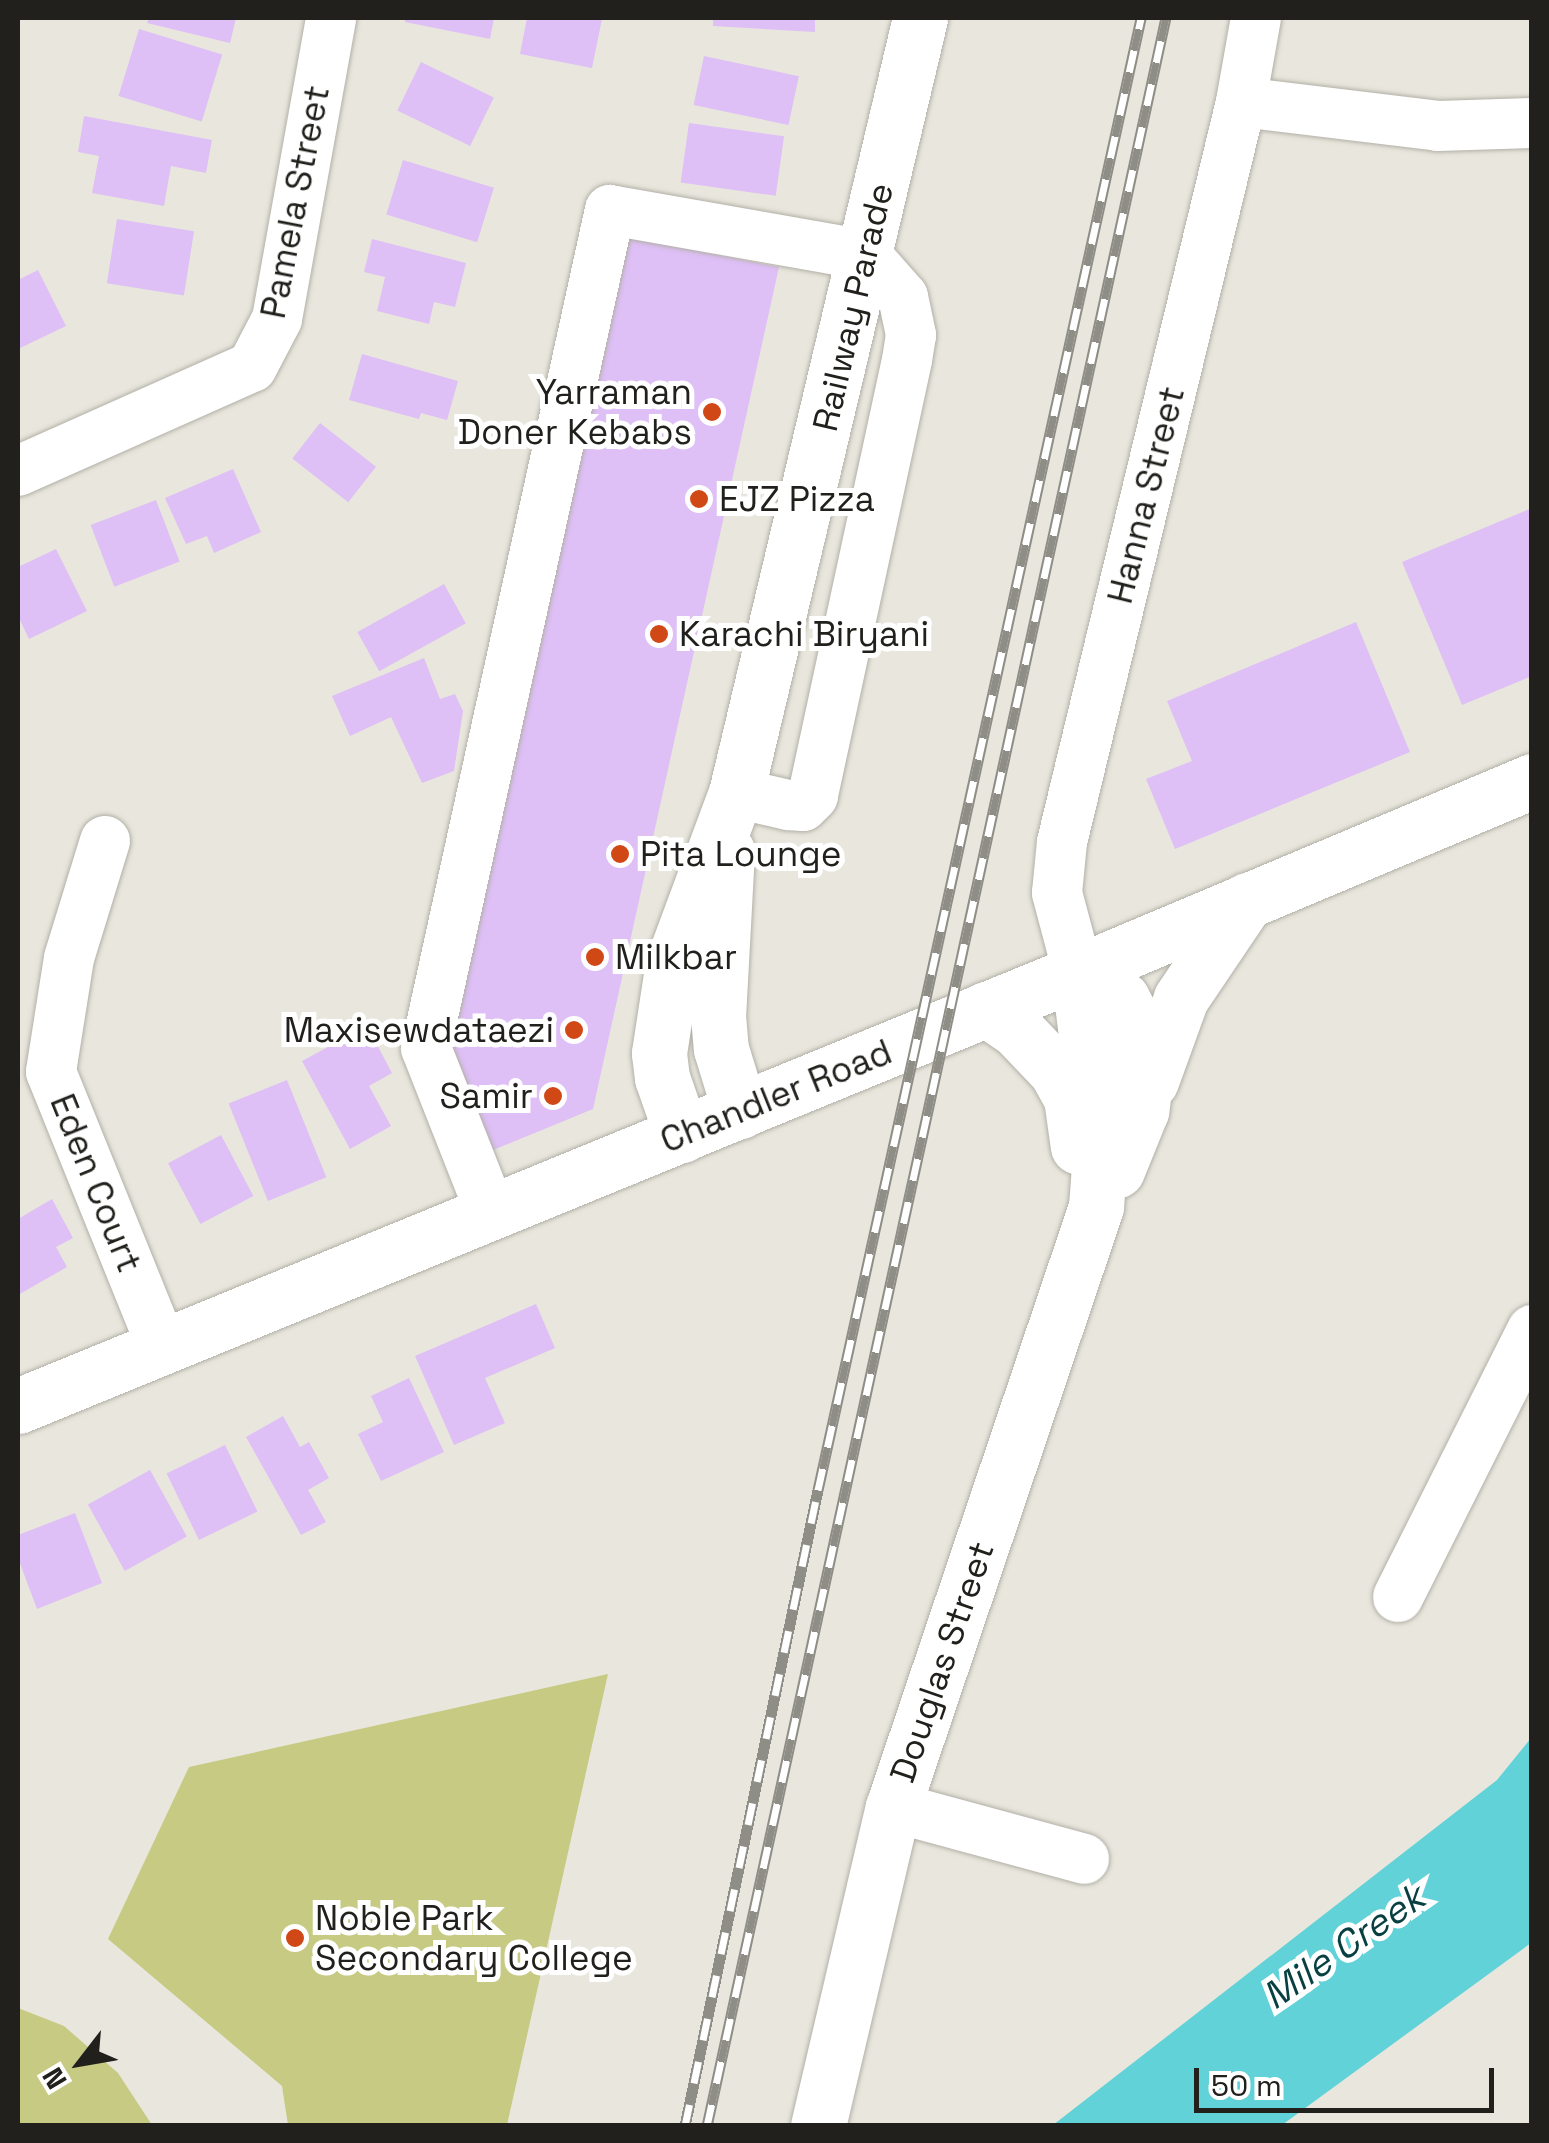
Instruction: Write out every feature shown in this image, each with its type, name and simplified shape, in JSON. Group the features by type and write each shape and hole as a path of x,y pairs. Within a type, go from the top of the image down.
{"main road":[{"name":"Railway Parade","path":"682,1135 662,1078 661,1020 687,920 731,811 920,18"},
{"name":"Chandler Road","path":"18,1406 1078,972 1532,781"},
{"name":"Railway Parade","path":"731,811 718,1016 721,1050 740,1111"},
{"path":"1141,1111 1182,998 1247,900"},
{"name":"Douglas Street","path":"818,2126 893,1806 1092,1221 1131,1143 1141,1111 1147,1063 1142,1030 1122,999 1078,972"},
{"name":"Douglas Street","path":"1078,972 1085,1028 1104,1100 1092,1221"},
{"path":"986,1009 1042,1054 1071,1098 1092,1221"}],"street":[{"name":"Pamela Street","path":"18,471 252,367 277,319 331,18"},
{"name":"Hanna Street","path":"1078,972 1056,893 1062,842 1241,102 1256,18"},
{"path":"1241,102 1438,126 1532,123"},
{"path":"490,1213 426,1048 610,210 866,254 904,297 911,335 813,796 803,806 731,811"},
{"name":"Eden Court","path":"105,840 69,958 52,1072 162,1347"},
{"path":"1398,1597 1532,1330"},
{"path":"893,1806 1084,1859"}],"green space":[{"path":"608,1674 507,2125 288,2125 282,2086 108,1939 189,1767"},
{"path":"18,2008 64,2026 118,2073 152,2125 18,2125"}],"water":[{"name":"Mile Creek","path":"1531,1738 1531,1943 1282,2125 1053,2125 1497,1780"}],"building":[{"path":"149,18 236,18 230,43 147,23"},
{"path":"405,18 494,18 490,39 405,22"},
{"path":"527,18 602,19 592,68 520,54"},
{"path":"713,18 815,18 815,32 713,26"},
{"path":"139,29 222,54 202,121 119,96"},
{"path":"704,56 799,76 788,125 694,105"},
{"path":"421,62 494,98 470,146 397,111"},
{"path":"84,116 212,140 206,173 171,166 164,206 92,193 99,156 78,152"},
{"path":"689,123 784,136 776,196 681,182"},
{"path":"403,160 494,188 477,242 386,215"},
{"path":"117,219 194,231 184,295 107,283"},
{"path":"633,238 779,267 593,1109 481,1155 442,1051 613,249"},
{"path":"372,239 466,263 455,307 434,302 429,324 377,311 385,277 364,272"},
{"path":"38,270 66,326 18,349 18,280"},
{"path":"362,354 458,381 447,420 421,413 419,419 349,400"},
{"path":"320,423 376,467 348,502 292,458"},
{"path":"233,469 261,532 214,553 207,536 186,544 165,498"},
{"path":"156,500 180,562 114,587 91,525"},
{"path":"1532,508 1532,676 1462,705 1402,562"},
{"path":"56,549 87,611 29,639 18,616 18,567"},
{"path":"444,584 466,623 379,671 357,632"},
{"path":"1356,622 1410,752 1175,849 1146,779 1192,761 1167,701"},
{"path":"424,658 440,699 455,694 463,711 454,771 422,783 391,717 350,736 332,696"},
{"path":"367,1026 392,1073 369,1086 391,1126 350,1149 302,1061"},
{"path":"287,1080 326,1177 268,1201 229,1104"},
{"path":"221,1135 253,1196 200,1224 168,1163"},
{"path":"52,1199 73,1238 56,1247 67,1267 18,1295 18,1219"},
{"path":"536,1304 555,1348 485,1378 505,1423 454,1445 415,1356"},
{"path":"409,1378 444,1452 381,1481 358,1434 383,1422 371,1396"},
{"path":"283,1416 300,1447 309,1442 329,1478 308,1490 326,1522 301,1535 246,1437"},
{"path":"225,1445 257,1512 199,1540 167,1473"},
{"path":"150,1470 187,1536 125,1571 88,1504"},
{"path":"75,1513 102,1583 37,1609 18,1558 18,1535"}],"railway":[{"path":"685,2126 818,1490 1141,18"},
{"path":"707,2126 1166,18"}],"place":[{"name":"Yarraman Doner Kebabs","path":"712,412"},
{"name":"EJZ Pizza","path":"699,499"},
{"name":"Karachi Biryani","path":"659,634"},
{"name":"Pita Lounge","path":"620,854"},
{"name":"Milkbar","path":"595,957"},
{"name":"Maxisewdataezi","path":"574,1030"},
{"name":"Samir","path":"553,1096"},
{"name":"Noble Park Secondary College","path":"295,1938"}]}
